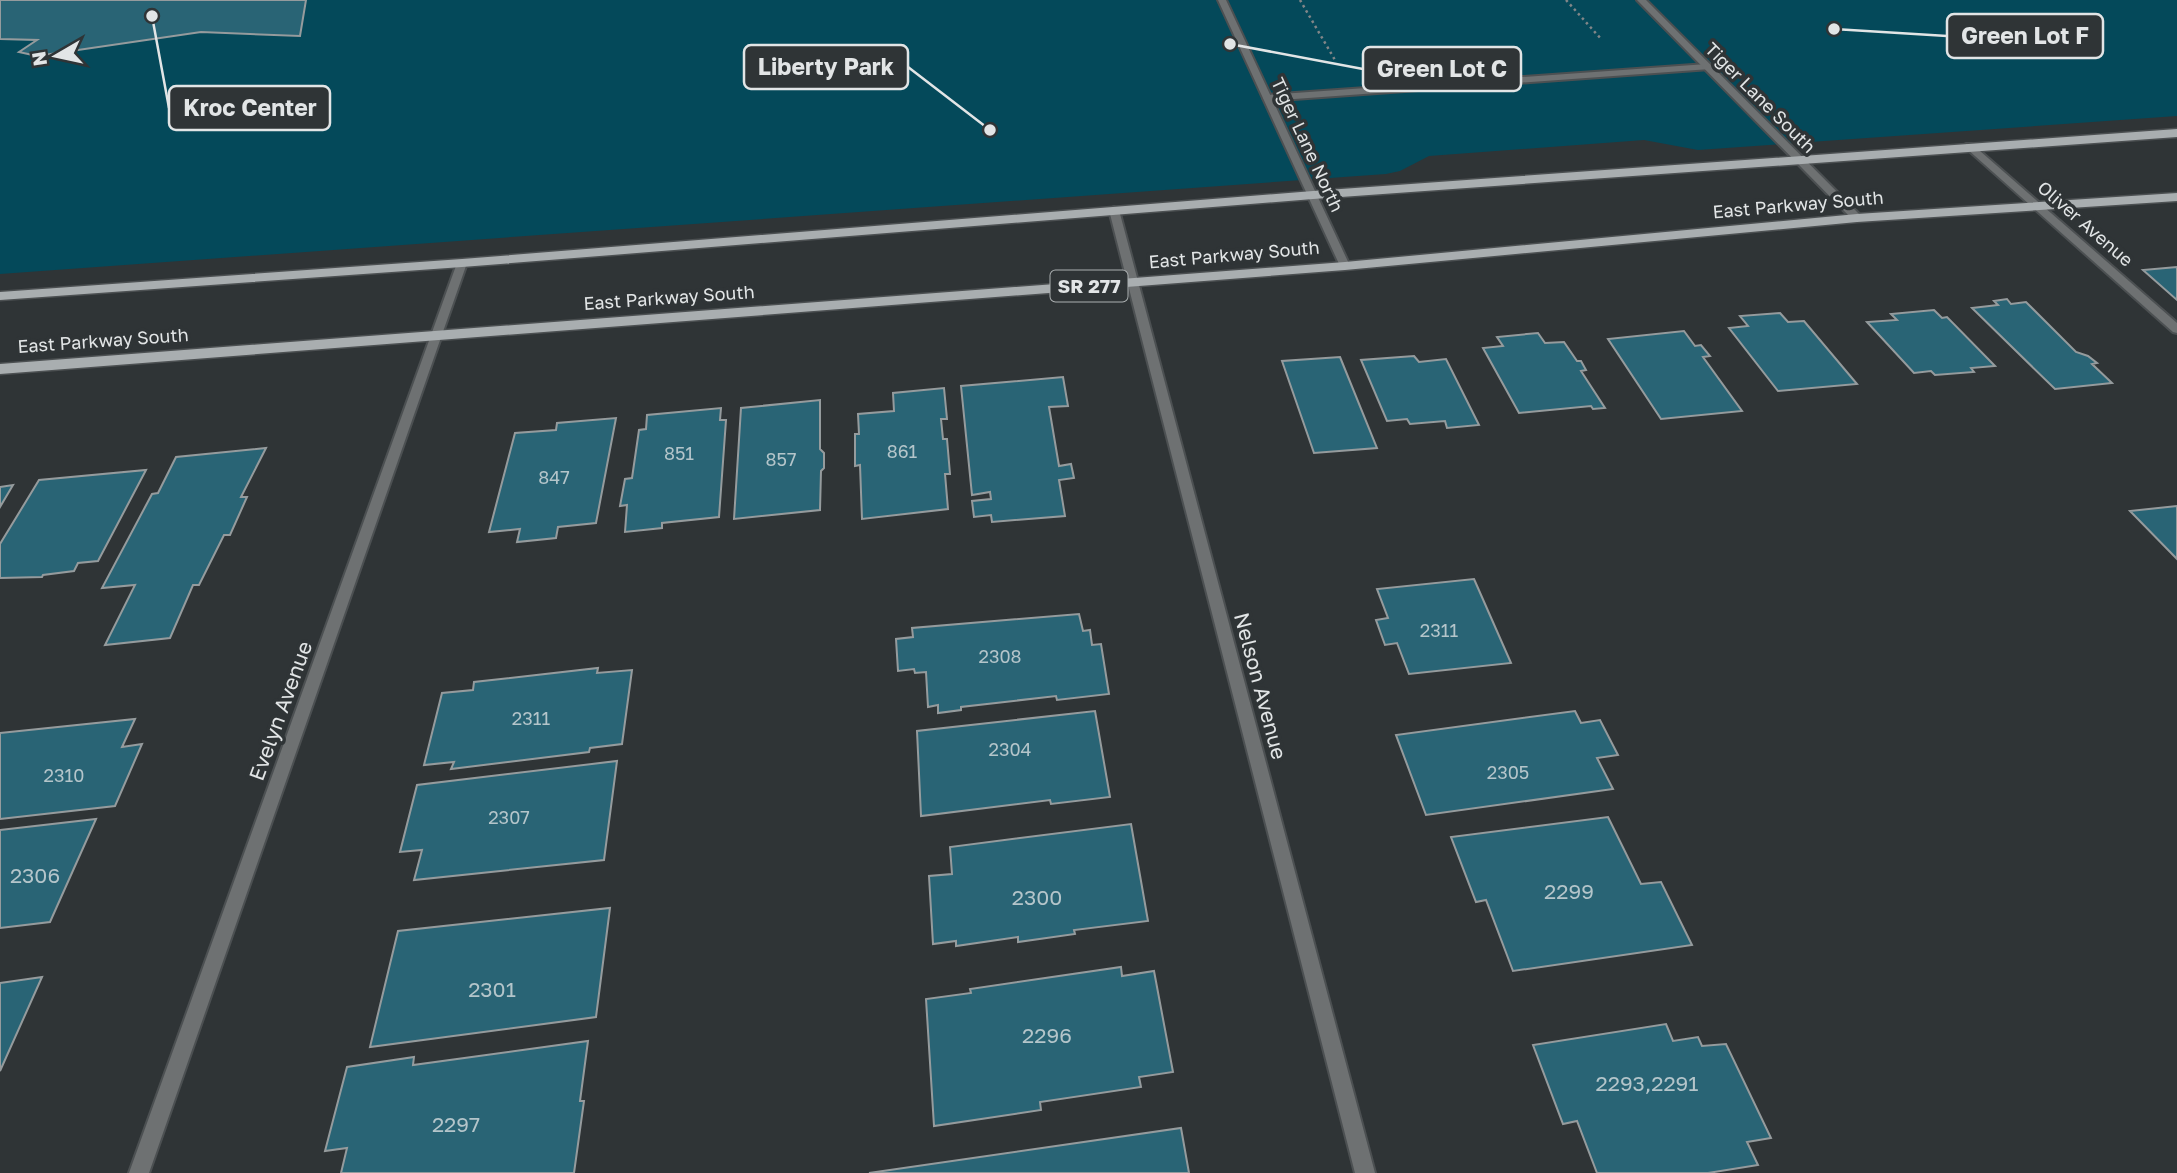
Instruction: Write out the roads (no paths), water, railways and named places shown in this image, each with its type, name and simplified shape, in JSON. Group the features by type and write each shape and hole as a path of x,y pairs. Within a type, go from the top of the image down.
{"main road":[{"path":"0,296 461,263 1313,195 2177,133"},
{"name":"East Parkway South","path":"0,369 1345,266 1857,218 2177,197"}],"street":[{"name":"Tiger Lane North","path":"1222,0 1345,266"},
{"name":"Tiger Lane South","path":"1641,0 1857,218"},
{"path":"1268,98 1707,67"},
{"name":"Oliver Avenue","path":"1969,146 2177,329"},
{"name":"Nelson Avenue","path":"1114,210 1365,1173"},
{"name":"Evelyn Avenue","path":"139,1173 461,263"}],"place":[{"name":"Kroc Center","path":"152,16"},
{"name":"Green Lot F","path":"1834,29"},
{"name":"Green Lot C","path":"1230,44"},
{"name":"Liberty Park","path":"990,130"}]}
